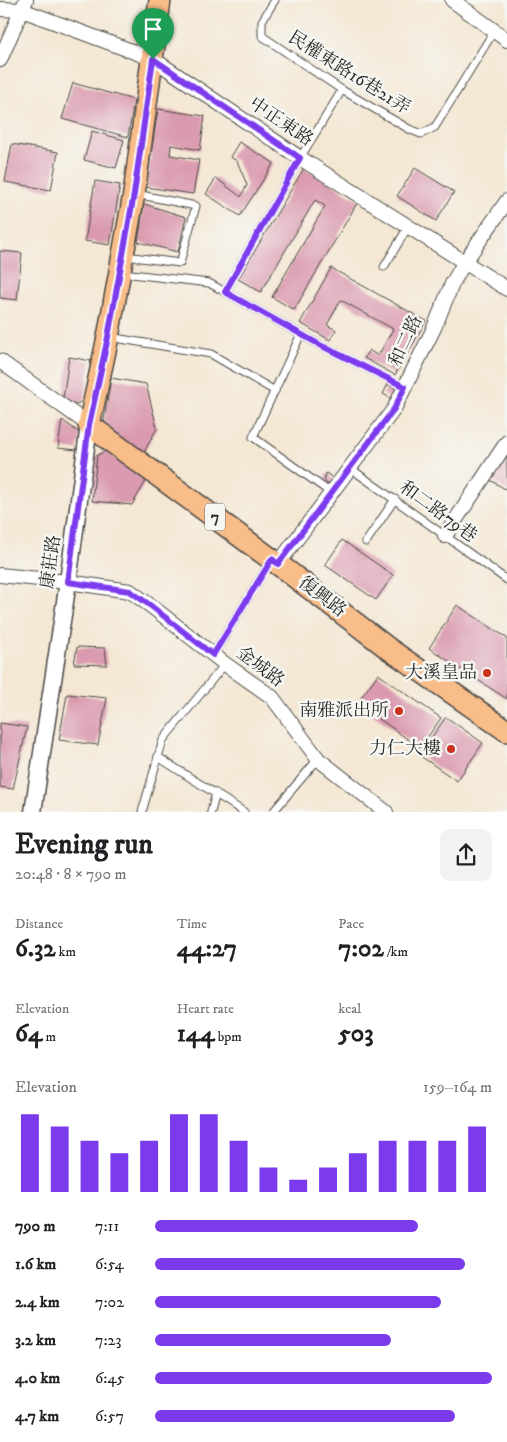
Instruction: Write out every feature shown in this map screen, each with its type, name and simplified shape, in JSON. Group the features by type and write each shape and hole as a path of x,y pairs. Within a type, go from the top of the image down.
{"main road":[{"path":"89,425 108,337 134,194 160,0"},
{"name":"復興路","path":"89,425 275,562 389,649 507,731"}],"street":[{"path":"452,0 507,40"},
{"name":"中正東路","path":"0,9 24,5 153,59 300,158 507,289"},
{"path":"0,60 24,5"},
{"name":"和二路","path":"275,562 331,493 394,409 434,328 452,284 464,263 507,201"},
{"path":"0,361 89,425"},
{"name":"康莊路","path":"33,812 68,582 89,425"},
{"path":"445,536 507,442"},
{"name":"金城路","path":"0,575 130,591 225,664 272,697 318,758 386,812"}],"lane":[{"name":"民權東路16巷21弄","path":"275,0 262,21 262,36 342,90 421,134 435,127 494,31"},
{"path":"225,292 300,158 342,90"},
{"path":"121,264 180,263 196,206 134,194"},
{"path":"384,267 408,227"},
{"path":"121,264 209,283 322,346 405,387"},
{"path":"301,334 254,437 331,493"},
{"path":"108,337 211,354 275,391"},
{"name":"和二路79巷","path":"350,468 507,580"},
{"path":"366,542 395,499"},
{"path":"213,655 275,562"},
{"path":"142,812 162,740 225,664"},
{"path":"158,756 244,812"},
{"path":"273,812 318,758"},
{"path":"211,812 216,793"}],"building":[{"path":"73,83 134,100 128,137 62,119"},
{"path":"158,109 205,116 200,150 171,145 170,155 199,160 193,194 146,187"},
{"path":"92,131 124,140 116,168 84,160"},
{"path":"239,142 274,163 240,216 206,194 216,178 241,197 247,185 237,161 230,157"},
{"path":"12,144 58,152 51,190 5,182"},
{"path":"304,168 359,200 294,310 272,297 325,206 315,200 261,292 238,279"},
{"path":"415,168 454,192 436,221 397,196"},
{"path":"95,181 120,185 110,245 85,241"},
{"path":"144,204 186,217 178,252 138,242"},
{"path":"0,251 22,253 17,300 0,298"},
{"path":"331,268 426,321 395,375 364,358 369,350 378,356 393,329 341,300 327,325 336,330 330,340 300,323"},
{"path":"69,357 91,361 84,400 75,405 63,399"},
{"path":"111,378 146,384 157,428 142,456 111,433 104,420"},
{"path":"388,384 396,389 392,399 383,394"},
{"path":"62,420 81,434 77,450 58,448"},
{"path":"106,451 146,481 132,505 92,501 97,455"},
{"path":"507,453 507,490 490,480"},
{"path":"326,473 336,480 331,488 324,480"},
{"path":"342,540 393,575 376,600 325,565"},
{"name":"大溪皇品","path":"457,605 507,638 507,699 429,648"},
{"path":"77,647 105,648 107,665 74,664"},
{"name":"南雅派出所","path":"378,674 441,718 420,748 357,703"},
{"path":"67,694 107,698 98,745 59,740"},
{"name":"力仁大樓","path":"446,717 483,743 457,781 419,755"},
{"path":"0,723 27,727 13,789 0,787"}],"place":[{"name":"大溪皇品","path":"487,673"},
{"name":"南雅派出所","path":"399,711"},
{"name":"力仁大樓","path":"451,749"}],"route":[{"path":"153,59 300,158 225,292 322,346 405,387 394,409 278,564 272,559 213,655 130,591 68,582 89,425 108,337 134,194 153,59"}]}
